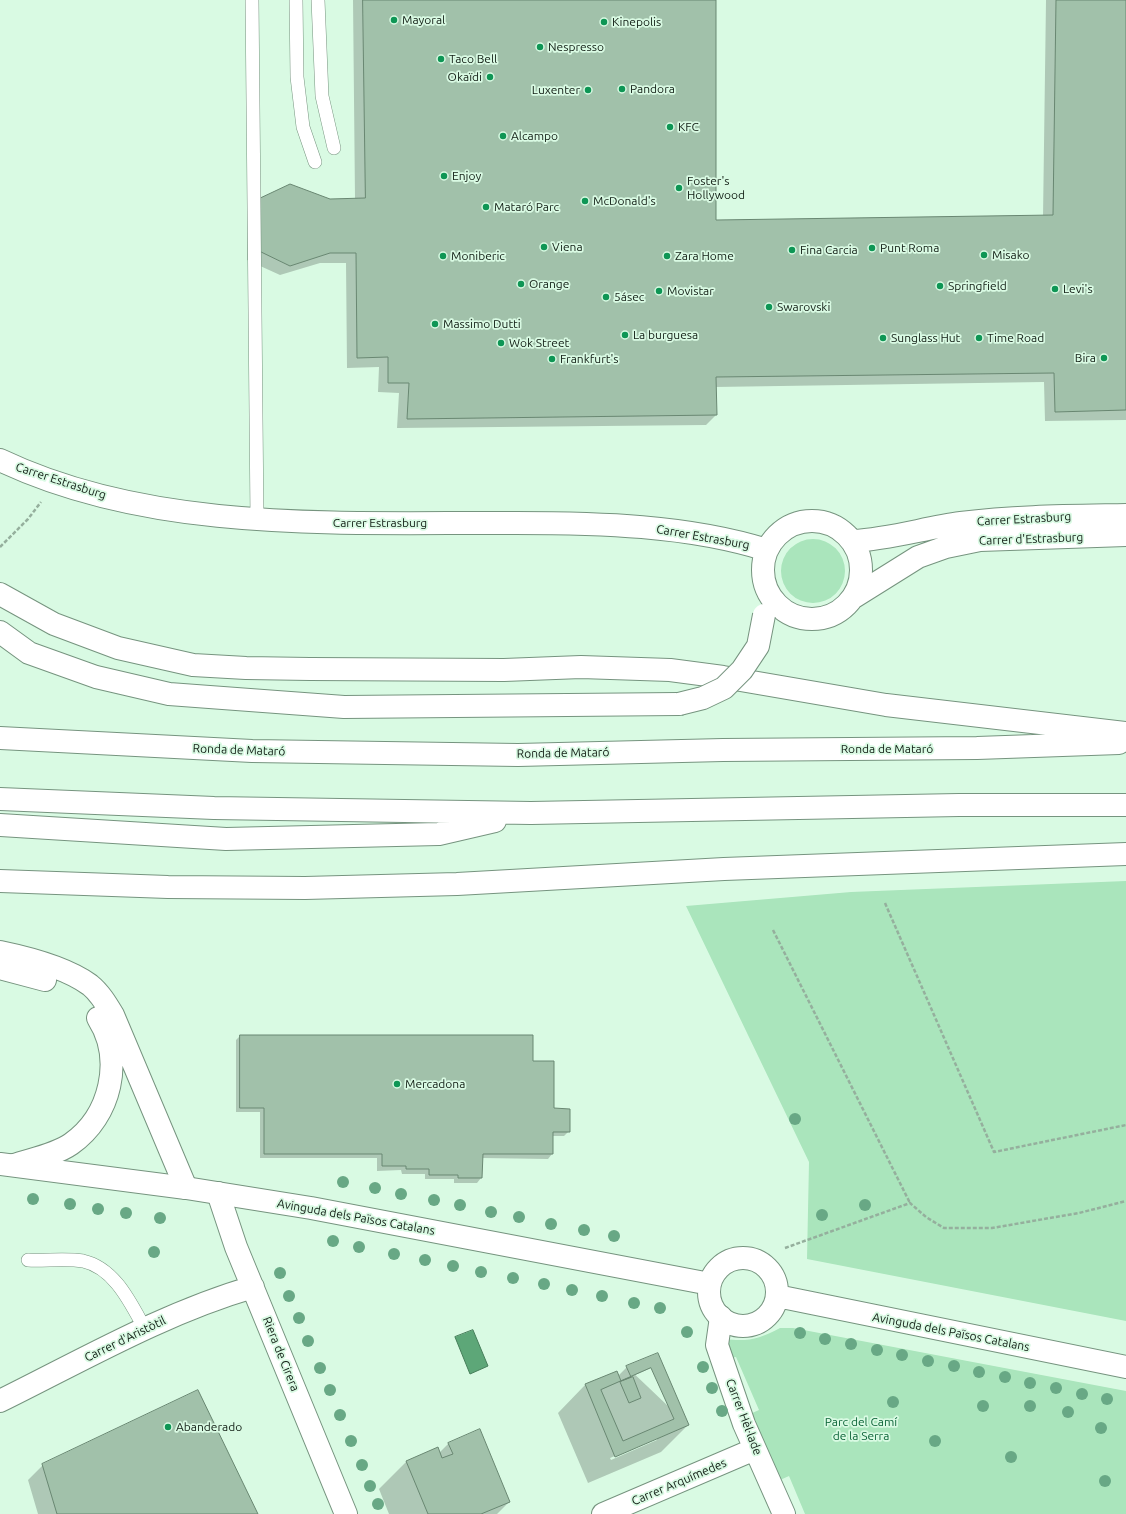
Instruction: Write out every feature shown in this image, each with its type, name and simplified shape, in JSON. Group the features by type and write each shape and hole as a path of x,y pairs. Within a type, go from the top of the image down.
{"main road":[{"name":"Carrer Estrasburg","path":"0,460 49,479 154,508 256,519 315,522 559,523 649,528 742,542 766,550"},
{"name":"Carrer Estrasburg","path":"853,541 877,539 960,523 1021,517 1126,515"},
{"path":"0,632 29,653 88,675 169,694 344,707 678,704 703,698 724,688 742,670 758,646 767,606 762,573 766,550 776,536 790,526 807,521 824,522 840,529 853,541 861,559 861,579 854,597 840,612 822,620 802,619 767,606"},
{"name":"Carrer d'Estrasburg","path":"854,597 918,557 946,547 980,540 1126,535"},
{"path":"0,594 54,624 118,648 193,665 310,669 504,670 581,667 670,670 723,677 886,705 1126,733"},
{"name":"Ronda de Mataró","path":"0,738 252,751 518,754 723,750 977,748 1126,743"},
{"path":"0,799 214,808 531,813 952,806 1126,805"},
{"path":"0,825 226,839 439,834 531,813"},
{"path":"0,881 168,887 304,888 458,884 724,869 1126,854"},
{"path":"0,952 70,973 91,986 104,1001 113,1015 186,1188"},
{"path":"0,968 73,987 99,1019 109,1043 112,1062 108,1091 104,1104 98,1115 85,1131 71,1144 47,1155 7,1165"},
{"name":"Avinguda dels Països Catalans","path":"7,1165 98,1178 186,1188 310,1208 710,1284"},
{"name":"Riera de Cirera","path":"218,1193 236,1247 346,1514"},
{"path":"737,1258 745,1258 761,1263 773,1275 777,1285 777,1296 770,1313 755,1324 737,1325 721,1317 711,1302 710,1284 717,1270 723,1264 737,1258"},
{"name":"Carrer d'Aristòtil","path":"0,1401 172,1316 214,1299 253,1286"},
{"name":"Avinguda dels Països Catalans","path":"777,1296 1126,1367"},
{"name":"Carrer Hèl·lade","path":"721,1317 717,1346 744,1424 784,1514"},
{"name":"Carrer Arquímedes","path":"603,1514 755,1449"}],"lane":[{"path":"252,0 256,519"},
{"path":"296,0 298,76 303,127 315,162"},
{"path":"318,0 322,96 334,148"},
{"path":"28,1260 84,1261 108,1273 125,1293 145,1329"}],"path":[{"path":"0,547 25,523 42,500"},
{"path":"885,903 994,1152 1126,1125"},
{"path":"773,930 910,1203 926,1217 944,1228 992,1228 1079,1213 1126,1201"},
{"path":"785,1248 910,1203"}],"green space":[{"path":"813,539 831,545 839,553 845,571 839,589 831,597 813,603 795,597 787,589 781,571 787,553 795,545"},
{"path":"1126,881 1126,1321 807,1259 809,1162 686,906 851,892"},
{"name":"Parc del Camí de la Serra","path":"780,1328 793,1328 1126,1391 1126,1514 805,1514 789,1476 780,1480 750,1414 759,1410 736,1357 730,1358 724,1339 753,1339 766,1335"}],"shaded area":[{"path":"473,1330 488,1366 470,1374 455,1337"}],"building":[{"name":"Mataró Parc","path":"363,0 716,0 716,220 1053,215 1056,0 1126,0 1126,410 1055,412 1054,373 716,377 717,415 407,419 409,383 388,383 388,357 357,358 356,253 330,253 290,266 257,250 256,200 290,184 330,199 365,198"},
{"name":"Mercadona","path":"240,1035 533,1035 533,1061 554,1061 554,1108 570,1109 570,1132 553,1132 553,1154 483,1154 482,1178 458,1178 458,1175 429,1175 429,1169 406,1169 406,1166 382,1166 382,1154 264,1154 264,1108 240,1108"},
{"path":"658,1353 689,1425 615,1457 585,1384 617,1371 621,1381 631,1377 626,1366"},
{"path":"651,1368 674,1419 623,1441 601,1390"},
{"path":"633,1377 641,1398 629,1403 620,1382"},
{"name":"Abanderado","path":"198,1390 258,1514 57,1514 42,1464"},
{"path":"480,1429 510,1502 481,1514 428,1514 406,1461 438,1447 442,1458 453,1454 448,1443"}],"place":[{"name":"Mayoral","path":"394,20"},
{"name":"Kinepolis","path":"604,22"},
{"name":"Nespresso","path":"540,47"},
{"name":"Taco Bell","path":"441,59"},
{"name":"Okaïdi","path":"490,77"},
{"name":"Pandora","path":"622,89"},
{"name":"Luxenter","path":"588,90"},
{"name":"KFC","path":"670,127"},
{"name":"Alcampo","path":"503,136"},
{"name":"Enjoy","path":"444,176"},
{"name":"Foster's Hollywood","path":"679,188"},
{"name":"McDonald's","path":"585,201"},
{"name":"Mataró Parc","path":"486,207"},
{"name":"Viena","path":"544,247"},
{"name":"Punt Roma","path":"872,248"},
{"name":"Fina Carcia","path":"792,250"},
{"name":"Misako","path":"984,255"},
{"name":"Moniberic","path":"443,256"},
{"name":"Zara Home","path":"667,256"},
{"name":"Orange","path":"521,284"},
{"name":"Springfield","path":"940,286"},
{"name":"Levi's","path":"1055,289"},
{"name":"Movistar","path":"659,291"},
{"name":"5ásec","path":"606,297"},
{"name":"Swarovski","path":"769,307"},
{"name":"Massimo Dutti","path":"435,324"},
{"name":"La burguesa","path":"625,335"},
{"name":"Sunglass Hut","path":"883,338"},
{"name":"Time Road","path":"979,338"},
{"name":"Wok Street","path":"501,343"},
{"name":"Bira","path":"1104,358"},
{"name":"Frankfurt's","path":"552,359"},
{"name":"Mercadona","path":"397,1084"},
{"name":"Abanderado","path":"168,1427"}]}
